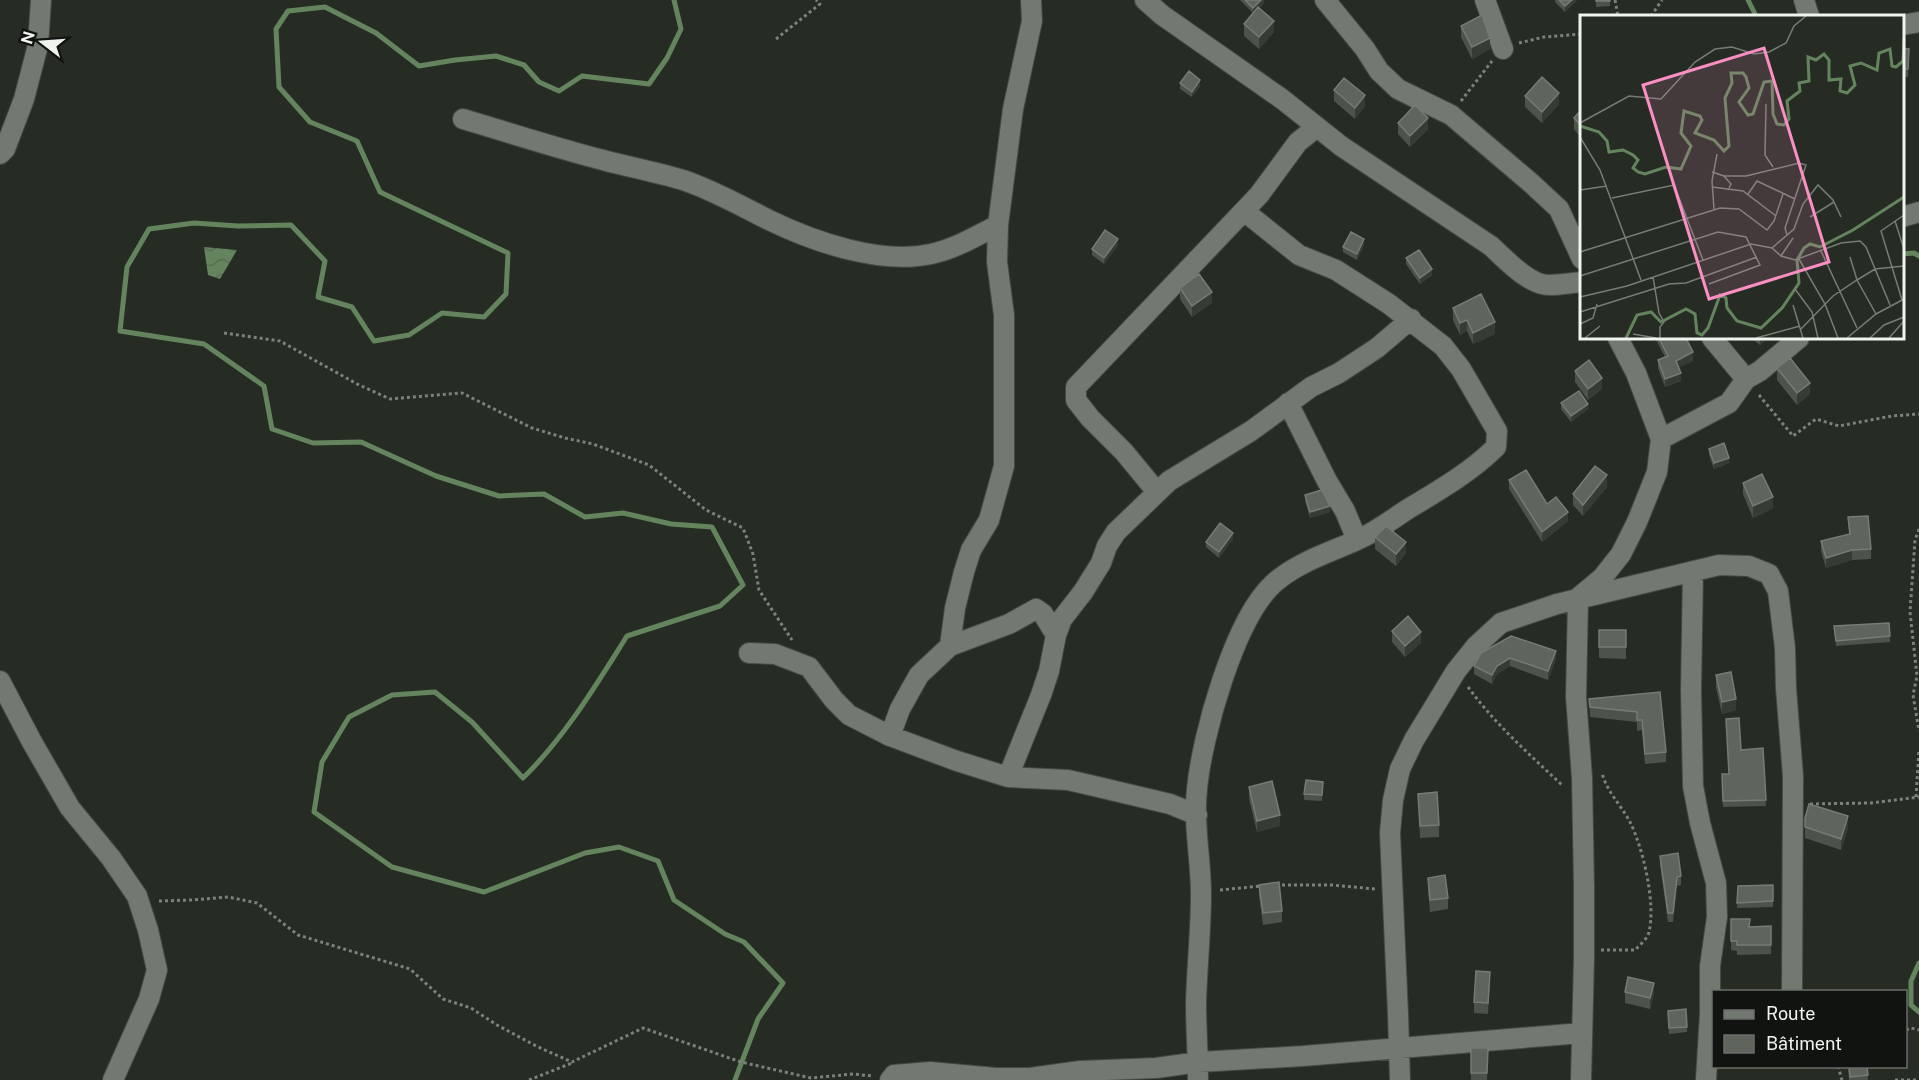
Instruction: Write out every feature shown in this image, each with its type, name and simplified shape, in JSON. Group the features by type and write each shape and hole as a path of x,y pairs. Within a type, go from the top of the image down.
{"street":[{"path":"0,154 24,99 38,45 40,0"},
{"path":"950,646 955,608 964,572 971,549 989,520 1004,466 1004,315 997,262 998,225 1013,109 1032,21 1030,0"},
{"path":"1144,0 1162,15 1223,56 1341,146 1491,246 1510,265 1528,277 1546,285 1580,282"},
{"path":"1325,0 1365,49 1379,71 1398,89 1451,115 1559,209 1580,257"},
{"path":"1485,0 1503,49"},
{"path":"1804,0 1809,15"},
{"path":"1904,25 1919,22"},
{"path":"463,119 602,160 683,180 724,196 771,221 827,243 879,256 905,257 931,254 957,246 998,225"},
{"path":"1157,492 1076,400 1076,387 1244,212 1298,142 1317,127"},
{"path":"1198,1071 1196,1005 1201,893 1196,791 1214,706 1240,634 1256,603 1273,584 1295,567 1357,540 1389,523 1469,470 1497,447 1497,431 1461,369 1443,346 1411,319 1336,270 1299,255 1244,212"},
{"path":"1904,216 1919,212"},
{"path":"1008,777 1049,672 1056,635 1062,619 1083,592 1101,563 1107,546 1116,532 1169,481 1251,431 1311,387 1339,373 1377,348 1411,319"},
{"path":"1581,1080 1584,950 1582,778 1576,697 1578,598 1602,578 1621,554 1658,472 1661,439 1636,373 1619,339"},
{"path":"1713,339 1746,379"},
{"path":"1661,439 1729,403 1746,379 1761,371 1798,339"},
{"path":"1288,403 1327,481 1345,511 1357,540"},
{"path":"1400,1080 1389,833 1393,800 1400,769 1414,740 1456,671 1476,646 1501,623 1578,598 1719,565 1749,566 1769,574 1778,591 1785,648 1793,804 1792,990"},
{"path":"1693,571 1691,690 1693,786 1716,883 1717,917 1710,966 1706,1080"},
{"path":"890,736 900,709 919,675 950,646 1009,624 1036,609 1043,614 1056,635"},
{"path":"749,653 775,654 809,667 834,700 849,715 890,736 957,761 1008,777 1068,780 1170,804 1197,815"},
{"path":"0,681 70,808 111,858 137,896 148,930 157,970 149,999 113,1080"},
{"path":"890,1079 894,1075 930,1072 996,1078 1030,1078 1080,1071 1156,1068 1198,1071 1400,1049 1581,1033"}],"path":[{"path":"776,39 820,4 816,0"},
{"path":"1615,0 1617,15"},
{"path":"1652,15 1662,0"},
{"path":"224,333 280,341 359,385 390,399 462,393 532,428 593,444 649,465 706,510 743,528 753,554 759,590 809,667"},
{"path":"1746,379 1793,436 1816,419 1839,426 1892,416 1919,414"},
{"path":"1919,529 1915,540 1910,612 1917,676 1913,695 1919,731"},
{"path":"1456,671 1483,708 1509,736 1582,803"},
{"path":"1793,804 1871,803 1917,797 1919,749"},
{"path":"1584,950 1635,950 1649,934 1651,909 1642,851 1629,821 1605,785 1600,765"},
{"path":"1201,893 1263,885"},
{"path":"1272,885 1332,885 1391,890"},
{"path":"137,896 156,901 228,897 257,903 298,935 410,969 443,999 471,1008 538,1047 572,1062"},
{"path":"529,1080 643,1028 741,1062 811,1078 853,1074 890,1079"},
{"path":"1895,1080 1918,1079"}],"water":[{"path":"204,247 237,250 220,279 208,275"}],"building":[{"path":"1245,0 1261,0 1253,8"},
{"path":"1559,0 1572,0 1565,6"},
{"path":"1258,7 1274,21 1259,37 1244,24"},
{"path":"1482,15 1490,38 1472,47 1461,26"},
{"path":"1904,48 1909,49 1908,69 1904,69"},
{"path":"1189,71 1200,80 1192,92 1180,83"},
{"path":"1542,77 1559,93 1542,112 1525,96"},
{"path":"1344,78 1365,95 1355,108 1334,90"},
{"path":"1415,105 1428,118 1410,136 1398,123"},
{"path":"1580,111 1580,125 1574,118"},
{"path":"1105,230 1118,239 1104,258 1092,249"},
{"path":"1351,232 1364,239 1357,254 1343,247"},
{"path":"1419,250 1432,269 1420,278 1406,258"},
{"path":"1199,274 1212,292 1192,306 1180,288"},
{"path":"1481,294 1495,322 1473,333 1467,320 1460,323 1453,308"},
{"path":"1660,339 1686,339 1693,352 1676,361 1681,373 1665,379 1658,360 1668,356"},
{"path":"1790,358 1810,383 1797,393 1777,368"},
{"path":"1589,360 1602,378 1588,389 1575,371"},
{"path":"1579,391 1588,404 1571,416 1561,403"},
{"path":"1724,443 1729,458 1714,463 1709,449"},
{"path":"1595,466 1607,475 1583,505 1573,494"},
{"path":"1526,470 1547,504 1556,497 1568,512 1542,532 1509,480"},
{"path":"1762,474 1773,497 1753,506 1743,483"},
{"path":"1322,490 1330,506 1310,512 1305,495"},
{"path":"1868,516 1871,549 1852,550 1826,558 1821,541 1850,534 1848,517"},
{"path":"1220,523 1233,533 1219,552 1206,542"},
{"path":"1386,526 1406,542 1396,554 1375,537"},
{"path":"1408,616 1421,632 1405,646 1392,631"},
{"path":"1889,623 1890,636 1836,641 1834,626"},
{"path":"1599,630 1626,630 1626,647 1599,647"},
{"path":"1511,636 1556,651 1548,671 1510,658 1497,666 1492,675 1474,666 1481,653"},
{"path":"1731,672 1736,699 1722,702 1716,675"},
{"path":"1660,692 1666,752 1645,754 1642,720 1637,720 1637,712 1590,707 1589,699"},
{"path":"1739,718 1741,750 1763,748 1766,800 1723,801 1722,774 1729,774 1726,719"},
{"path":"1306,780 1323,782 1322,795 1304,794"},
{"path":"1272,781 1280,815 1257,821 1249,787"},
{"path":"1437,792 1439,825 1420,826 1418,794"},
{"path":"1809,804 1848,816 1841,839 1805,827"},
{"path":"1678,853 1681,876 1677,877 1673,913 1668,913 1660,856"},
{"path":"1445,875 1448,898 1430,900 1428,878"},
{"path":"1279,882 1282,911 1263,913 1259,885"},
{"path":"1773,885 1773,901 1737,903 1738,886"},
{"path":"1731,919 1750,919 1749,927 1771,926 1771,945 1737,945 1737,941 1731,941"},
{"path":"1476,971 1490,972 1488,1003 1474,1002"},
{"path":"1628,977 1654,983 1650,998 1625,992"},
{"path":"1686,1009 1687,1027 1669,1028 1668,1011"},
{"path":"1471,1048 1488,1048 1487,1073 1471,1073"},
{"path":"1849,1068 1867,1068 1868,1075 1850,1077"}],"waterway":[{"path":"674,0 681,29 667,58 649,84 582,76 559,91 539,82 524,65 496,56 419,66 376,33 325,7 288,11 276,29 279,87 310,122 357,141 380,192 508,253 506,294 484,317 442,313 409,335 374,341 352,307 318,297 325,261 291,225 238,226 194,223 149,229 127,267 120,331 204,344 264,386 272,429 313,443 361,442 436,476 499,496 544,494 585,517 623,513 671,524 712,527 743,585 720,606 627,636 566,728 523,778 472,722 435,692 392,695 349,717 322,762 314,812 392,867 484,892 585,853 619,847 658,861 674,900 725,934 744,942 783,983 758,1019 735,1080"},
{"path":"1748,0 1756,15"},
{"path":"1904,254 1914,253 1919,256"},
{"path":"1919,963 1911,981 1911,1005 1919,1012"}]}
